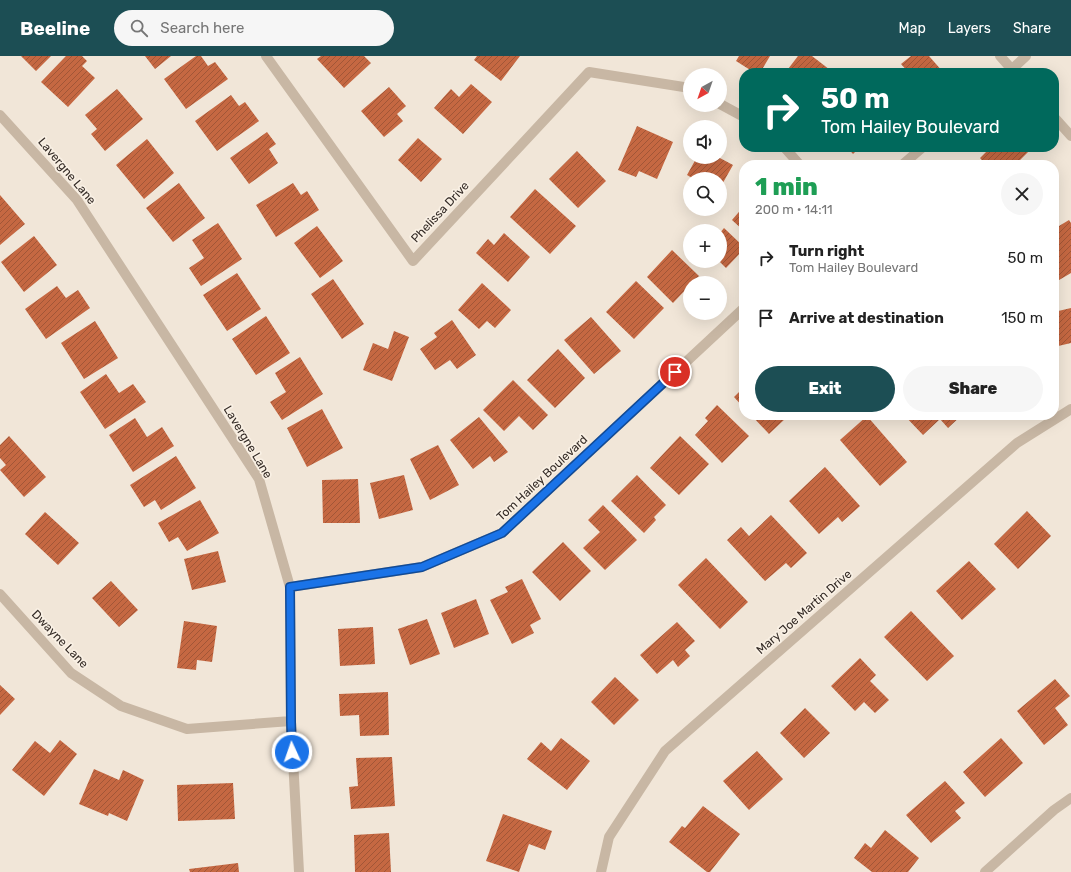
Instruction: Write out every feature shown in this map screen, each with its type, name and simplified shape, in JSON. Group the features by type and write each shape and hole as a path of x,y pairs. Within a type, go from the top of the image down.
{"street":[{"name":"Phelissa Drive","path":"266,56 413,261 589,72 683,87"},
{"path":"1000,56 1009,68"},
{"path":"1016,68 1026,56"},
{"path":"727,108 739,114"},
{"name":"Lavergne Lane","path":"0,115 77,200 259,479 290,587 291,722 299,872"},
{"path":"1059,123 1071,136"},
{"path":"788,152 796,160"},
{"path":"908,160 917,152"},
{"name":"Tom Hailey Boulevard","path":"290,587 422,567 502,533 739,313"},
{"name":"Mary Joe Martin Drive","path":"1059,417 1071,409"},
{"name":"Mary Joe Martin Drive","path":"601,872 609,837 665,751 1017,443 1054,420"},
{"name":"Dwayne Lane","path":"0,594 71,673 121,706 187,730 291,722"},
{"path":"985,872 1054,810 1071,798"}],"building":[{"path":"21,56 51,56 36,71"},
{"path":"66,56 82,56 87,61 82,66 95,78 68,107 41,82"},
{"path":"145,56 171,56 155,69"},
{"path":"196,56 201,56 208,66 215,62 228,79 186,109 164,79"},
{"path":"321,56 364,56 371,63 344,88 317,59"},
{"path":"477,56 520,56 501,81 474,60"},
{"path":"739,56 770,56 763,68 747,68 736,61"},
{"path":"798,56 812,56 828,68 789,68"},
{"path":"911,56 929,56 940,68 905,68 901,64"},
{"path":"471,84 492,102 463,134 434,108 451,89 459,97"},
{"path":"389,87 406,106 397,114 403,121 384,137 361,111"},
{"path":"117,89 143,119 105,151 91,134 97,129 85,115"},
{"path":"231,95 239,106 245,102 259,121 217,151 195,121"},
{"path":"637,126 673,142 657,179 639,171 636,177 618,170"},
{"path":"267,132 276,144 269,149 278,163 249,184 230,158"},
{"path":"418,138 442,159 421,182 398,160"},
{"path":"147,139 174,173 144,199 116,165"},
{"path":"577,151 606,181 578,208 549,179"},
{"path":"986,152 1028,152 1020,160 982,160 980,158"},
{"path":"727,162 733,165 727,176 727,172 689,172 693,164 727,164"},
{"path":"179,183 205,218 173,242 146,208"},
{"path":"293,183 301,195 307,191 319,210 276,237 256,205"},
{"path":"535,189 576,226 550,254 510,217"},
{"path":"0,195 25,224 0,245"},
{"path":"739,212 739,226 732,220"},
{"path":"1069,220 1071,223 1071,273 1059,280 1059,226"},
{"path":"218,223 242,259 201,286 189,268 204,258 192,240"},
{"path":"317,226 343,261 320,278 294,243"},
{"path":"727,231 739,242 739,254 727,267"},
{"path":"504,233 530,257 508,282 476,253 488,239 494,245"},
{"path":"34,236 57,265 24,292 1,262"},
{"path":"672,250 683,261 683,268 691,268 699,276 683,276 683,292 673,303 647,277"},
{"path":"237,273 261,309 227,331 203,295"},
{"path":"333,279 364,324 342,339 311,294"},
{"path":"636,281 664,308 634,339 606,312"},
{"path":"482,283 511,310 495,328 487,321 479,329 458,310"},
{"path":"57,286 66,298 78,290 90,308 46,339 25,309"},
{"path":"1071,308 1071,343 1059,346 1059,311"},
{"path":"266,316 290,353 256,375 232,339"},
{"path":"591,317 621,351 594,374 564,340"},
{"path":"452,320 476,355 457,369 450,360 435,370 420,349 437,337 434,333"},
{"path":"95,321 118,358 84,379 61,343"},
{"path":"394,331 409,337 392,381 363,370 373,343 388,349"},
{"path":"558,349 585,378 555,408 527,380"},
{"path":"300,357 323,394 282,420 270,402 286,392 275,373"},
{"path":"106,374 119,393 133,384 146,402 105,429 80,392"},
{"path":"513,380 548,415 533,430 519,416 504,431 483,410"},
{"path":"739,392 739,402 734,397"},
{"path":"717,405 749,436 722,463 695,435 708,421 705,418"},
{"path":"322,409 343,448 307,467 287,428"},
{"path":"479,417 508,452 494,462 490,456 473,469 450,440"},
{"path":"135,418 147,437 162,427 174,446 133,472 109,435"},
{"path":"756,420 784,420 769,434"},
{"path":"862,420 870,420 907,462 880,486 840,440"},
{"path":"909,420 939,420 923,435"},
{"path":"941,420 957,420 948,428"},
{"path":"9,436 46,477 24,497 0,470 6,465 0,458 0,445"},
{"path":"680,436 709,464 679,495 650,468"},
{"path":"438,445 459,485 430,500 410,459"},
{"path":"176,456 196,488 161,510 155,500 144,507 130,485"},
{"path":"825,467 860,506 842,522 838,517 819,534 789,501"},
{"path":"404,475 413,510 379,519 370,483"},
{"path":"637,475 666,505 654,517 656,520 644,533 611,501"},
{"path":"358,479 360,523 323,523 322,480"},
{"path":"200,500 219,533 187,551 178,537 169,542 158,523"},
{"path":"603,505 637,540 605,570 583,548 600,532 588,520"},
{"path":"1027,511 1051,536 1018,569 994,544"},
{"path":"45,512 79,543 58,565 25,534"},
{"path":"771,515 807,553 791,568 786,563 765,581 727,540 741,527 749,536"},
{"path":"563,542 591,571 560,601 532,572"},
{"path":"218,551 226,582 192,590 184,559"},
{"path":"706,558 748,602 720,629 678,585"},
{"path":"969,561 996,589 962,620 936,591"},
{"path":"522,579 541,619 530,625 534,633 512,644 490,600 508,592 505,587"},
{"path":"111,581 138,610 119,627 92,598"},
{"path":"476,599 489,634 454,648 441,613"},
{"path":"911,611 954,656 927,681 884,637"},
{"path":"427,619 440,654 410,665 398,629"},
{"path":"184,621 217,626 212,662 197,660 196,670 177,668"},
{"path":"677,622 695,641 685,650 690,656 678,667 673,660 657,674 640,655"},
{"path":"373,627 375,664 340,666 338,629"},
{"path":"860,658 876,675 870,681 889,700 875,713 864,702 855,711 831,686"},
{"path":"615,677 639,700 614,725 591,702"},
{"path":"1055,679 1070,696 1055,708 1068,725 1044,745 1017,711"},
{"path":"0,685 15,699 0,715"},
{"path":"388,692 389,735 360,736 359,715 340,716 339,694"},
{"path":"805,708 830,733 804,758 780,733"},
{"path":"561,738 590,761 567,790 527,759 541,742 551,751"},
{"path":"1001,738 1023,763 985,797 963,772"},
{"path":"60,740 77,754 44,796 12,770 35,741 50,753"},
{"path":"757,751 783,779 749,810 723,781"},
{"path":"392,757 395,806 351,809 349,787 358,786 356,758"},
{"path":"94,769 119,780 123,770 144,780 127,821 109,813 108,816 79,804"},
{"path":"945,781 965,803 955,811 961,818 931,843 906,815"},
{"path":"233,783 235,819 178,821 177,785"},
{"path":"703,806 740,834 710,872 707,872 669,842 682,826 685,828"},
{"path":"503,814 552,831 545,850 529,844 519,872 486,861"},
{"path":"885,830 919,858 908,872 872,872 854,858 865,843 871,848"},
{"path":"389,833 391,872 355,872 354,835"},
{"path":"238,863 239,872 190,872 189,869"}],"route":[{"path":"292,752 290,587 422,567 502,533 675,372"}]}
